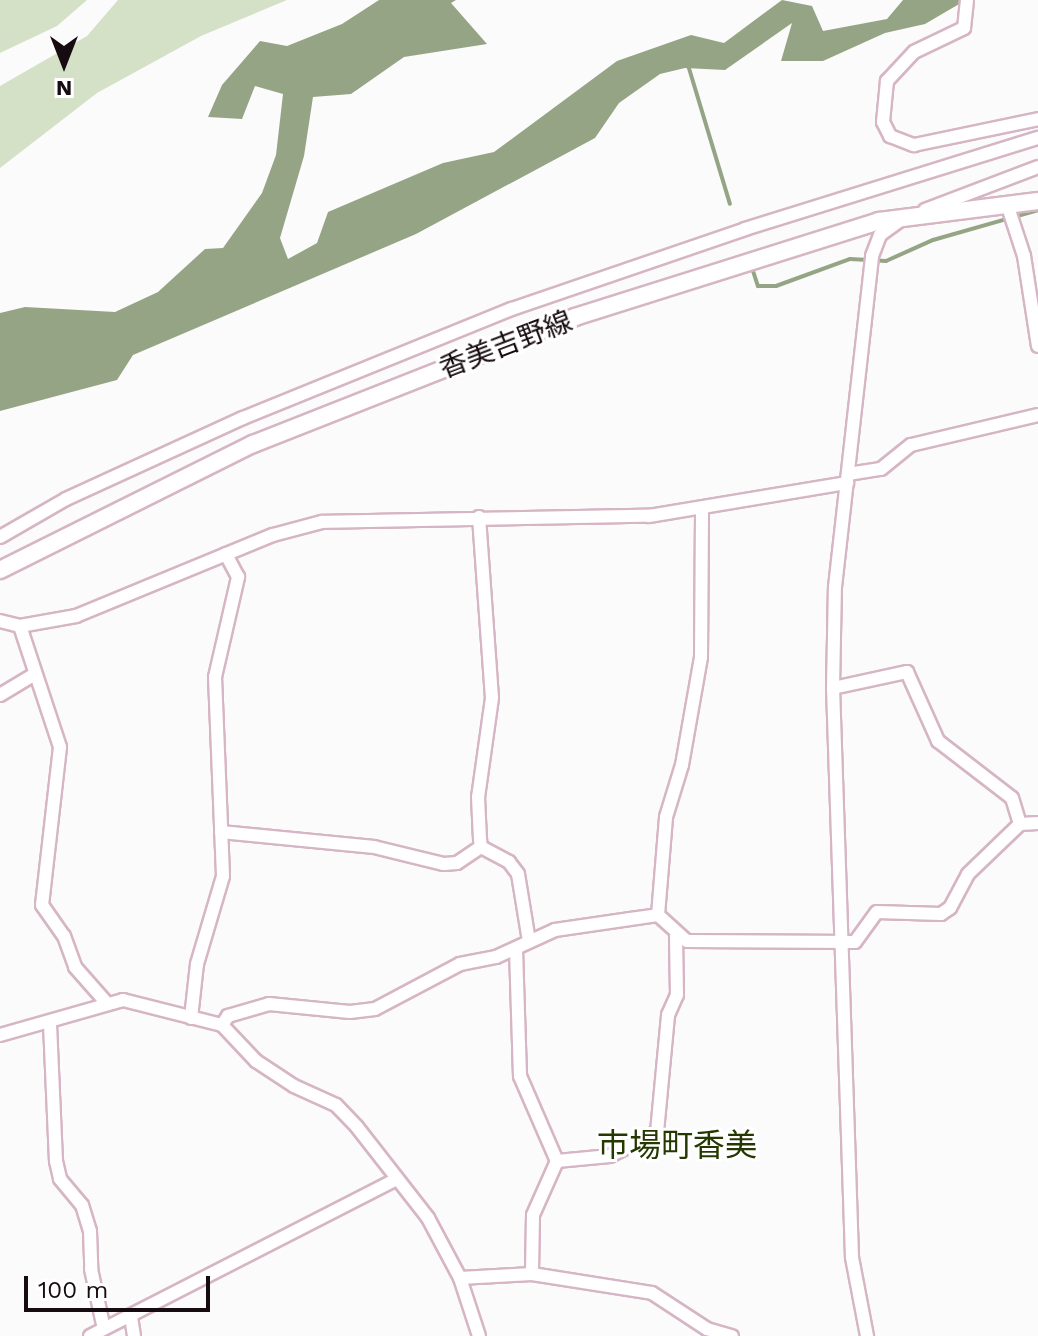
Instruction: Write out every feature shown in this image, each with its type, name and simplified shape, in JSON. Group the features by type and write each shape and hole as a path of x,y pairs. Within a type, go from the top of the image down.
{"main road":[{"name":"香美吉野線","path":"0,570 253,444 575,317 820,236 912,215 1010,214 1038,201"}],"street":[{"path":"967,4 964,28 914,52 887,81 883,122 890,136 914,145 1038,119"},
{"path":"0,537 66,499 243,418 512,309 745,229 1038,138"},
{"path":"867,1336 852,1257 833,688 835,587 871,261 886,229 912,215 1038,167"},
{"path":"1010,214 1024,256 1038,346"},
{"path":"0,621 20,626 76,616 273,535 343,519 649,516 848,479 881,469 911,445 1038,415"},
{"path":"702,508 701,657 682,765 666,817 658,915 676,936 687,941 842,943 863,935 877,912 941,914 968,874 1020,824 1038,823"},
{"path":"479,517 492,698 478,797 481,847"},
{"path":"191,1018 197,964 223,876 215,677 238,577 226,554"},
{"path":"20,626 60,747 42,905 64,936 75,967 105,1001"},
{"path":"833,688 907,672 938,741 1012,798 1020,824"},
{"path":"0,695 35,674"},
{"path":"221,832 374,847 444,864 457,863 481,847"},
{"path":"481,847 509,862 518,874 529,941"},
{"path":"222,1025 228,1016 269,1004 350,1012 375,1009 460,964 516,949 555,930 658,915"},
{"path":"557,1161 610,1156 657,1132 668,1015 677,995 676,936"},
{"path":"516,949 520,1076 557,1161 533,1215 532,1274"},
{"path":"0,1034 50,1024 105,1001 123,1000 222,1025 256,1061 294,1086 336,1105 428,1218 460,1278 479,1336"},
{"path":"50,1024 56,1161 60,1179 82,1205 90,1231 91,1269 104,1329"},
{"path":"90,1336 395,1180"},
{"path":"460,1278 532,1274 652,1293 707,1329 732,1336"},
{"path":"131,1317 134,1336"}],"shaded area":[{"path":"0,0 87,0 57,26 0,53"},
{"path":"118,0 287,0 201,36 97,93 0,168 0,86 87,36"},
{"path":"379,0 456,0 451,3 487,44 404,57 351,94 313,97 304,156 280,238 288,259 317,243 328,212 443,163 494,152 617,61 691,35 724,43 782,0 812,6 823,31 887,19 903,0 966,0 925,24 885,33 823,61 781,61 792,23 725,70 685,68 660,74 619,103 595,138 416,234 133,355 117,380 0,411 0,313 25,307 115,312 158,292 205,249 223,248 262,193 276,155 283,94 255,86 242,119 208,117 222,85 260,41 287,46 342,24"}],"waterway":[{"path":"688,65 730,204"},
{"path":"753,271 758,286 776,286 850,259 886,261 933,240 1038,210"}],"district":[{"name":"市場町香美","path":"677,1145"}]}
